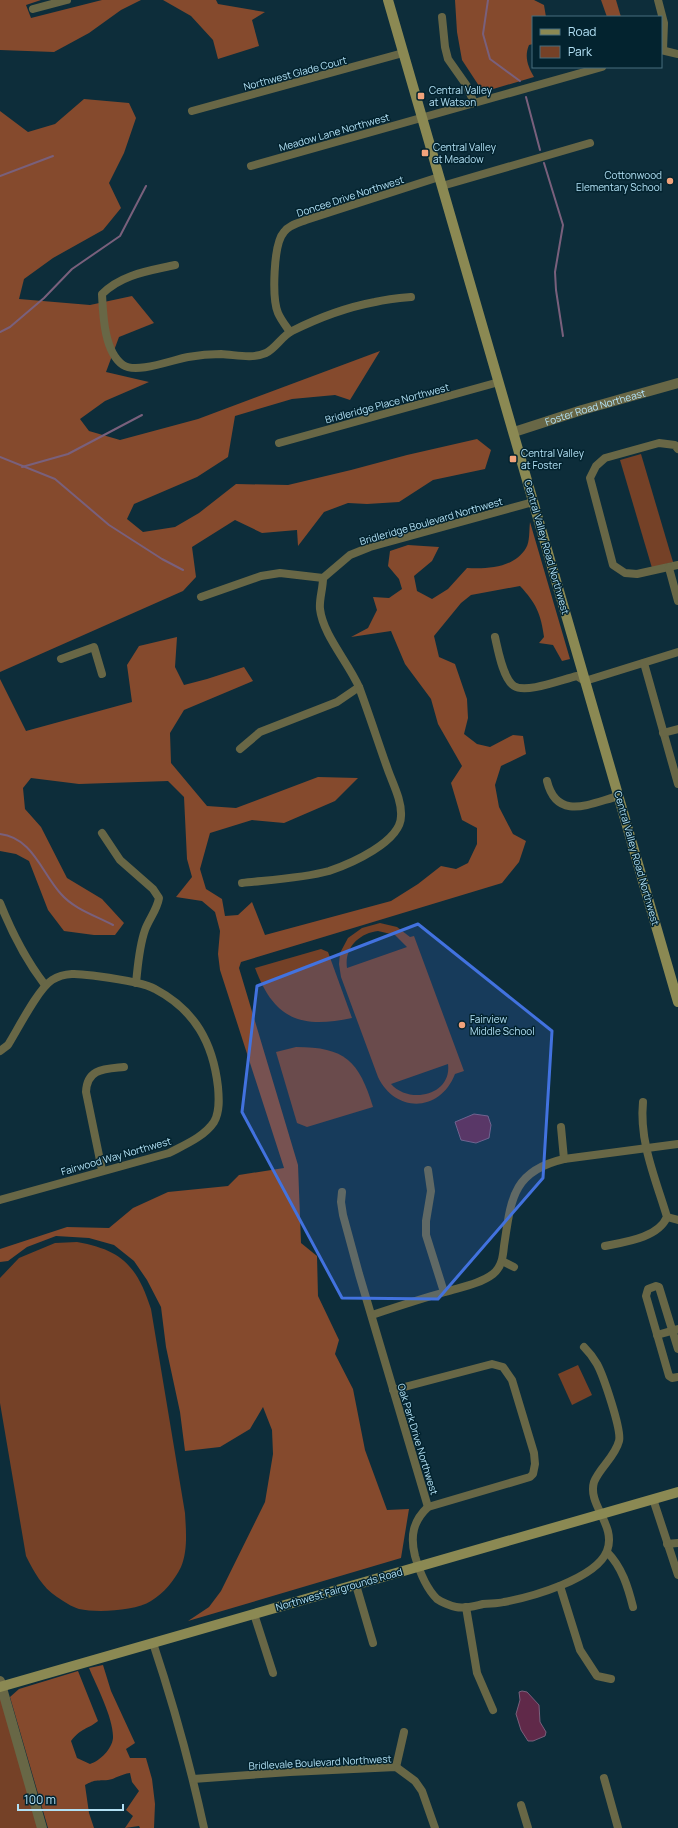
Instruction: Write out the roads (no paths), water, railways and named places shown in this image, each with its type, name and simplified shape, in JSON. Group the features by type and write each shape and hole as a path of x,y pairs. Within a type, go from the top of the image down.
{"main road":[{"name":"Central Valley Road Northwest","path":"388,0 678,1002"},
{"name":"Northwest Fairgrounds Road","path":"1,1685 153,1643 678,1492"}],"street":[{"path":"33,9 68,0"},
{"path":"658,0 664,23 662,50 678,54"},
{"path":"442,17 445,47 448,59 467,86 474,103"},
{"name":"Northwest Glade Court","path":"192,111 403,53"},
{"name":"Meadow Lane Northwest","path":"251,166 598,68"},
{"name":"Doncee Drive Northwest","path":"290,332 278,313 275,293 275,268 280,237 284,231 292,225 440,181 590,143"},
{"path":"175,265 132,274 102,294 106,334 113,353 123,366 131,368 143,367 208,354 243,357 254,356 268,352 290,332 342,312 374,302 411,297"},
{"name":"Bridleridge Place Northwest","path":"280,442 499,382"},
{"name":"Foster Road Northeast","path":"514,432 582,410 678,383"},
{"path":"678,449 674,445 659,444 605,458 596,466 590,478 613,565 625,574 637,574 678,565"},
{"name":"Bridleridge Boulevard Northwest","path":"324,578 350,555 370,547 534,502"},
{"path":"669,568 678,601"},
{"path":"201,598 261,576 280,573 324,578 320,599 322,618 330,636 359,686 397,796 402,818 396,830 381,845 350,863 328,871 242,883"},
{"path":"495,638 503,667 509,680 514,686 530,688 577,676 585,681 678,652"},
{"path":"61,659 94,647 102,674"},
{"path":"644,663 678,784"},
{"path":"240,749 260,732 337,702 359,686"},
{"path":"663,733 678,729"},
{"path":"548,781 549,788 556,800 568,807 585,806 619,796"},
{"path":"102,833 120,860 153,889 159,898 157,906 144,932 136,983"},
{"path":"0,903 21,950 45,985 8,1045 0,1051"},
{"name":"Fairwood Way Northwest","path":"0,1200 102,1170 169,1153 188,1143 208,1129 215,1121 218,1110 219,1096 216,1070 207,1040 198,1026 179,1004 154,988 105,977 75,974 58,977 45,985"},
{"path":"102,1170 86,1092 86,1082 92,1075 100,1070 124,1067"},
{"path":"605,1246 641,1237 656,1231 664,1224 667,1217 646,1149 641,1116 643,1102"},
{"path":"561,1128 564,1160"},
{"path":"372,1315 486,1279 494,1273 502,1262 508,1220 518,1187 526,1176 531,1173 551,1162 678,1144"},
{"path":"428,1170 431,1191 426,1235 444,1292"},
{"name":"Oak Park Drive Northwest","path":"342,1192 341,1202 343,1215 358,1274 372,1315 378,1341 428,1506 419,1515 415,1523 413,1548 418,1566 424,1579 437,1599 456,1607 503,1602 560,1586 589,1571 602,1560 607,1552"},
{"path":"667,1217 678,1220"},
{"path":"502,1262 514,1266"},
{"path":"678,1349 675,1330 659,1287 652,1287 648,1289 646,1296 657,1335 669,1376 672,1378 678,1378"},
{"path":"657,1335 675,1330"},
{"path":"584,1347 598,1365 614,1411 620,1436 617,1448 600,1471 593,1486 595,1499 607,1526 610,1538 607,1552 626,1580 633,1607"},
{"path":"393,1390 492,1364 499,1364 503,1367 512,1380 534,1453 535,1464 533,1474 530,1477 428,1506"},
{"path":"653,1499 678,1575"},
{"path":"667,1544 678,1543"},
{"path":"356,1584 373,1643"},
{"path":"560,1586 580,1650 597,1676 610,1679"},
{"path":"466,1607 477,1673 492,1710"},
{"path":"254,1614 273,1673"},
{"path":"153,1643 176,1714 194,1779 204,1828"},
{"path":"1,1685 42,1828"},
{"path":"396,1767 404,1732"},
{"name":"Bridlevale Boulevard Northwest","path":"194,1779 290,1772 396,1767 415,1781 422,1791 436,1828"},
{"path":"604,1778 618,1828"},
{"path":"521,1805 528,1828"}],"waterway":[{"path":"488,0 483,34 490,59 520,81"},
{"path":"526,97 540,150"},
{"path":"0,176 53,156"},
{"path":"544,163 563,225 555,272 556,290 563,336"},
{"path":"0,332 10,327 44,298 72,269 120,236 146,186"},
{"path":"22,467 68,454 142,415"},
{"path":"0,457 55,479 109,525 162,559 183,570"},
{"path":"0,834 21,842 29,849 61,894 72,904 113,925"}],"place":[{"name":"Central Valley at Watson","path":"421,96"},
{"name":"Central Valley at Meadow","path":"425,153"},
{"name":"Cottonwood Elementary School","path":"670,181"},
{"name":"Central Valley at Foster","path":"513,459"},
{"name":"Fairview Middle School","path":"462,1025"}]}
